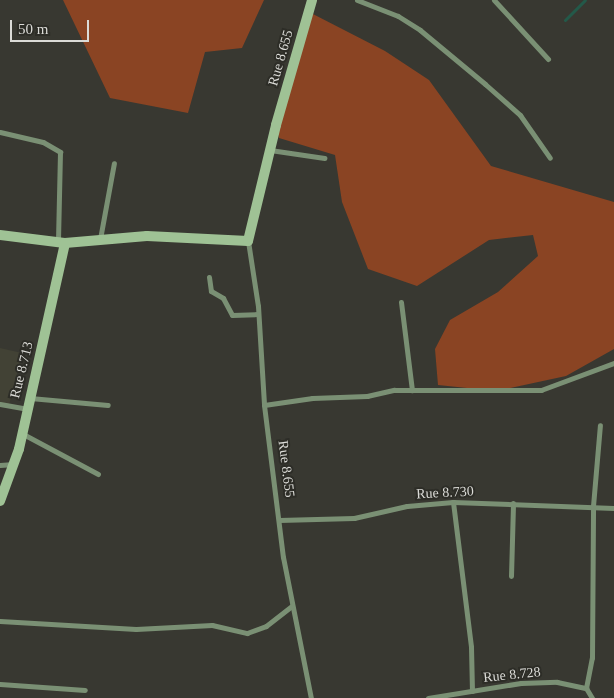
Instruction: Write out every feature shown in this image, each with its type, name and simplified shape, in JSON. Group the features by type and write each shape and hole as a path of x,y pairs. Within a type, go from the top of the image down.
{"street":[{"name":"Rue 8.655","path":"311,698 292,606 279,520 264,405 258,314 248,241 270,150 312,0"},
{"path":"357,0 398,16 420,30 520,115 550,158"},
{"path":"494,0 548,59"},
{"path":"0,132 43,142 60,152 61,242"},
{"path":"270,150 324,158"},
{"path":"100,239 114,163"},
{"path":"0,234 61,242 167,236 248,241"},
{"name":"Rue 8.713","path":"0,501 15,464 23,434 61,242"},
{"path":"209,277 210,291 223,298 232,316 258,314"},
{"path":"401,302 412,390"},
{"path":"264,405 412,390 541,390 614,363"},
{"path":"30,398 108,405"},
{"path":"0,404 27,409"},
{"path":"592,698 586,688 592,658 593,506 600,425"},
{"path":"23,434 98,474"},
{"path":"0,464 15,464"},
{"path":"452,502 472,648 472,691"},
{"name":"Rue 8.730","path":"279,520 354,518 407,506 452,502 614,508"},
{"path":"511,576 513,503"},
{"path":"0,621 136,629 212,625 247,633 266,626 292,606"},
{"name":"Rue 8.728","path":"428,698 521,683 557,682 586,688"},
{"path":"0,684 85,690"}],"shaded area":[{"path":"63,0 264,0 242,48 205,52 188,113 110,98"},
{"path":"309,12 385,51 429,80 491,166 614,202 614,349 566,376 496,391 438,385 435,349 450,320 498,292 538,256 533,235 489,240 417,286 368,269 342,202 335,155 279,138 276,125"},
{"path":"0,348 22,353 9,405 0,403"}],"waterway":[{"path":"565,20 585,0"}]}
